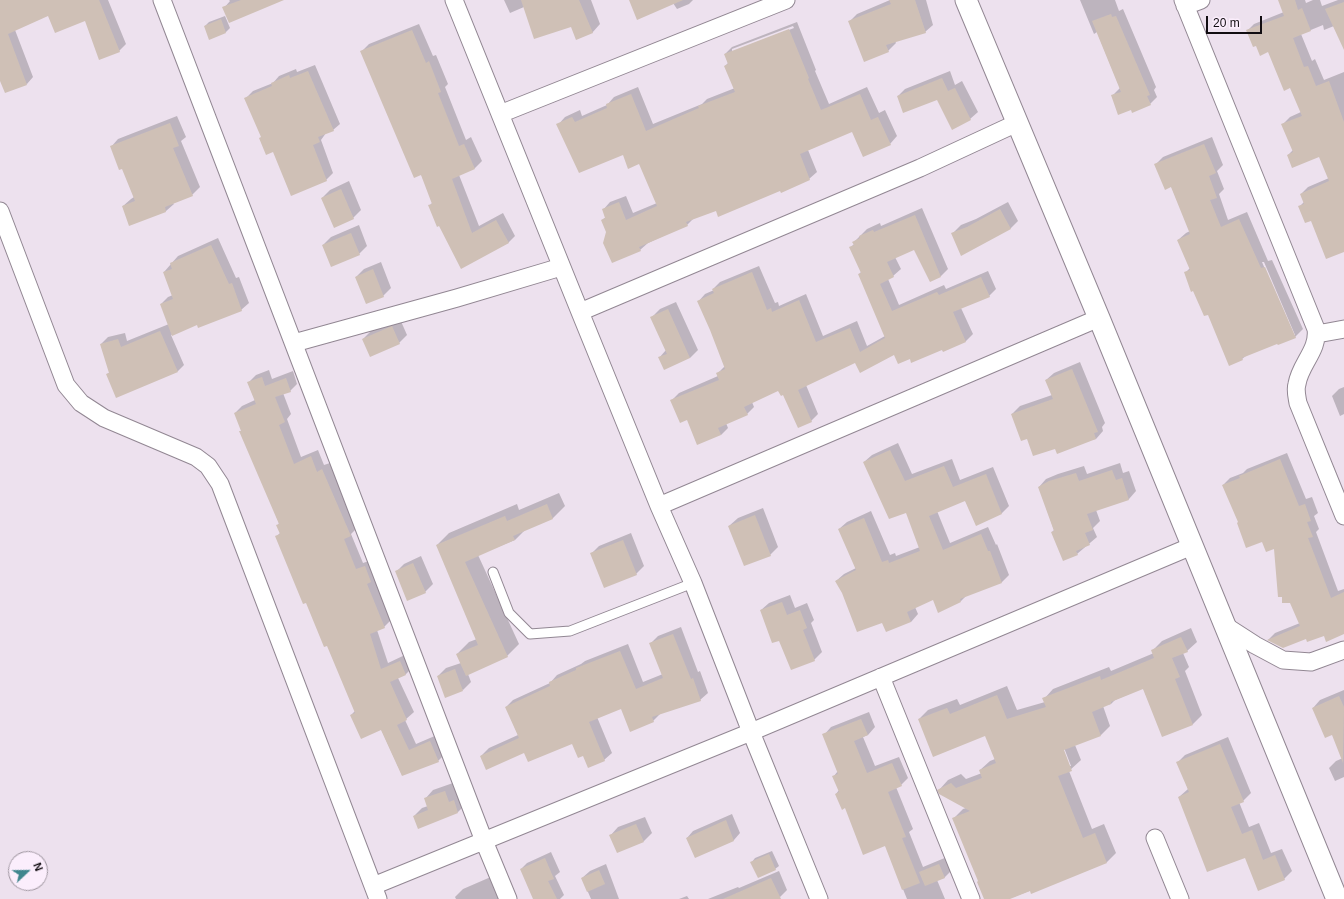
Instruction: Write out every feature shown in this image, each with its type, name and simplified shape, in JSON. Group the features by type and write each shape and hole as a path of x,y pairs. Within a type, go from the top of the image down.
{"street":[{"path":"162,0 484,840 508,899"},
{"path":"454,0 561,267 659,506 693,583 751,732 819,899"},
{"path":"500,114 786,0"},
{"path":"966,0 1099,318 1337,899"},
{"path":"1201,0 1184,3 1317,334 1316,344 1302,369 1296,384 1296,393 1298,403 1344,516"},
{"path":"580,312 920,168 1017,123"},
{"path":"0,212 66,385 81,402 104,418 196,457 208,466 220,484 375,892 484,840 751,732 1192,546"},
{"path":"294,344 561,267"},
{"path":"659,506 1099,318"},
{"path":"1317,334 1344,329"},
{"path":"1224,625 1255,645 1283,660 1311,662 1344,650"},
{"path":"881,677 971,899"},
{"path":"1155,838 1180,899"}],"lane":[{"path":"493,572 509,613 530,634 570,631 693,583"}],"building":[{"path":"0,0 99,0 120,52 99,60 85,21 55,33 48,16 8,34 27,85 5,93 0,81"},
{"path":"241,0 284,0 229,23 222,7"},
{"path":"521,0 579,0 593,33 576,40 571,27 534,39"},
{"path":"629,0 683,0 637,20"},
{"path":"889,0 915,0 926,33 886,45 889,52 864,62 848,21 891,4"},
{"path":"1278,0 1295,0 1298,10 1302,8 1311,31 1293,38 1304,67 1308,66 1316,86 1329,81 1344,122 1344,252 1326,259 1311,221 1305,223 1298,206 1304,204 1300,194 1329,181 1319,157 1292,168 1287,155 1293,152 1281,124 1302,116 1290,88 1284,91 1268,52 1260,56 1256,46 1253,47 1246,30 1284,16"},
{"path":"1344,2 1344,50 1325,9"},
{"path":"1111,14 1112,17 1116,16 1150,95 1147,96 1151,105 1132,113 1131,110 1118,115 1111,95 1121,92 1092,21"},
{"path":"221,19 226,33 209,40 204,26"},
{"path":"789,29 821,110 860,94 871,120 878,117 891,145 863,157 852,132 800,154 810,180 781,193 780,191 718,217 716,211 686,222 688,226 639,247 641,251 612,263 603,243 606,232 601,220 605,218 602,209 619,202 626,220 657,206 639,164 628,169 623,155 579,173 556,124 572,117 575,122 607,108 606,104 631,94 646,131 699,108 698,106 735,92 724,66 728,64 724,54"},
{"path":"412,30 426,63 429,61 441,92 438,93 459,146 464,144 475,169 452,179 472,233 496,220 509,243 461,269 439,226 437,227 428,205 432,204 421,175 414,178 360,51"},
{"path":"308,71 334,131 318,137 320,142 313,145 327,181 291,196 273,152 266,155 259,138 261,137 244,98 272,86 271,83 289,75 290,78"},
{"path":"942,78 948,91 955,88 971,120 952,130 937,100 903,113 897,96"},
{"path":"170,123 179,146 173,148 193,196 165,207 166,212 129,226 122,206 135,201 122,169 119,170 110,146"},
{"path":"1204,144 1216,173 1209,176 1217,198 1210,200 1221,227 1239,219 1261,268 1265,267 1296,338 1242,358 1243,360 1229,366 1208,315 1204,316 1193,291 1191,292 1184,272 1190,270 1177,240 1190,234 1171,187 1165,190 1154,164"},
{"path":"341,189 354,219 334,228 321,198"},
{"path":"1000,209 1011,229 961,256 951,233 967,227"},
{"path":"915,215 941,277 930,282 914,250 887,262 894,277 880,284 892,311 937,292 939,295 981,277 990,297 953,312 966,342 911,363 910,359 898,364 894,355 860,373 855,363 798,390 812,422 798,428 783,395 781,396 778,391 744,407 748,415 718,428 721,435 697,445 687,420 680,423 670,400 719,380 716,373 725,369 697,301 714,293 712,289 752,272 767,310 771,308 772,312 799,300 816,342 850,328 860,352 885,338 858,274 861,273 849,247 854,245 852,242 860,238 859,236 873,230 874,232"},
{"path":"351,233 360,255 331,267 322,245"},
{"path":"211,245 229,284 232,283 242,311 198,328 197,325 172,336 160,304 173,299 163,272 172,269 170,263"},
{"path":"373,269 384,297 366,304 355,277"},
{"path":"668,309 690,358 664,370 658,357 667,354 650,317"},
{"path":"392,326 400,344 370,357 362,339"},
{"path":"160,331 178,372 116,398 106,374 109,373 100,344 118,339 121,347"},
{"path":"1072,369 1098,432 1094,433 1096,439 1057,454 1055,449 1033,456 1027,439 1021,441 1011,414 1053,399 1045,380"},
{"path":"262,377 265,386 286,378 291,392 275,397 285,422 279,425 294,464 311,456 317,472 322,469 351,536 344,539 356,569 365,566 371,582 367,584 385,628 370,634 381,669 400,661 406,675 390,682 407,720 397,725 409,750 430,741 439,762 402,776 381,730 361,739 350,715 355,713 327,646 324,647 306,603 303,604 275,536 280,534 276,525 279,524 239,431 241,431 234,413 256,404 247,382"},
{"path":"890,450 905,481 944,466 953,487 986,474 1002,514 976,526 965,501 929,516 943,550 981,534 988,551 990,551 1002,583 960,599 961,602 938,613 933,600 907,612 911,622 886,632 882,623 857,632 842,593 835,581 856,570 838,529 864,518 882,562 888,560 889,563 920,551 906,513 889,519 863,462"},
{"path":"1280,459 1299,506 1305,504 1311,521 1307,522 1313,537 1308,538 1331,598 1344,592 1344,634 1326,642 1324,636 1307,642 1306,639 1283,648 1267,640 1300,626 1290,603 1282,603 1282,597 1278,597 1274,549 1266,552 1262,542 1246,548 1237,523 1238,522 1222,485 1240,478 1239,476"},
{"path":"1112,470 1116,480 1122,478 1129,500 1087,514 1093,530 1085,533 1090,545 1076,551 1078,555 1063,561 1051,532 1054,531 1038,487 1049,481 1076,473 1079,481"},
{"path":"547,504 553,519 513,536 515,540 465,562 508,657 466,676 456,654 478,645 436,545 505,516 507,521"},
{"path":"755,515 771,556 744,566 728,526"},
{"path":"623,540 637,575 604,588 590,553"},
{"path":"413,563 426,593 407,601 395,571"},
{"path":"782,602 787,615 800,610 807,628 803,630 815,661 791,670 779,641 772,643 760,610"},
{"path":"673,634 691,679 693,678 701,701 652,717 654,722 630,732 621,709 589,722 605,761 588,768 583,756 578,758 572,744 528,762 524,753 486,770 480,756 519,738 505,707 550,686 549,682 576,670 576,668 620,651 636,689 663,678 649,643"},
{"path":"1181,637 1188,652 1172,658 1180,677 1175,679 1193,725 1162,737 1143,689 1111,702 1111,704 1092,712 1101,736 1064,750 1072,771 1058,776 1083,838 1095,833 1107,863 1031,894 1030,891 1010,899 984,899 952,818 970,811 939,794 937,790 951,783 956,788 982,778 979,770 996,763 985,736 933,757 918,719 947,708 950,714 997,695 1007,719 1046,707 1042,698 1100,676 1101,680 1154,658 1151,650"},
{"path":"455,669 463,691 445,698 437,676"},
{"path":"1339,696 1344,707 1343,763 1332,735 1325,738 1312,708"},
{"path":"861,719 868,735 854,741 867,773 892,763 902,786 888,792 906,837 902,838 920,883 902,890 885,846 863,855 845,808 842,810 835,794 839,792 832,776 838,774 822,734"},
{"path":"1220,744 1244,802 1231,807 1242,834 1252,830 1263,860 1275,855 1285,880 1258,891 1245,858 1207,872 1178,797 1189,792 1176,762"},
{"path":"445,791 449,802 454,800 458,813 418,829 413,816 428,810 424,798"},
{"path":"726,820 734,841 695,858 686,838"},
{"path":"636,824 644,842 617,853 609,835"},
{"path":"769,854 776,870 758,878 750,862"},
{"path":"545,858 554,879 548,881 557,899 533,899 520,869"},
{"path":"939,864 945,878 925,886 919,872"},
{"path":"599,870 605,884 587,892 581,878"},
{"path":"771,878 781,899 723,899"}]}
